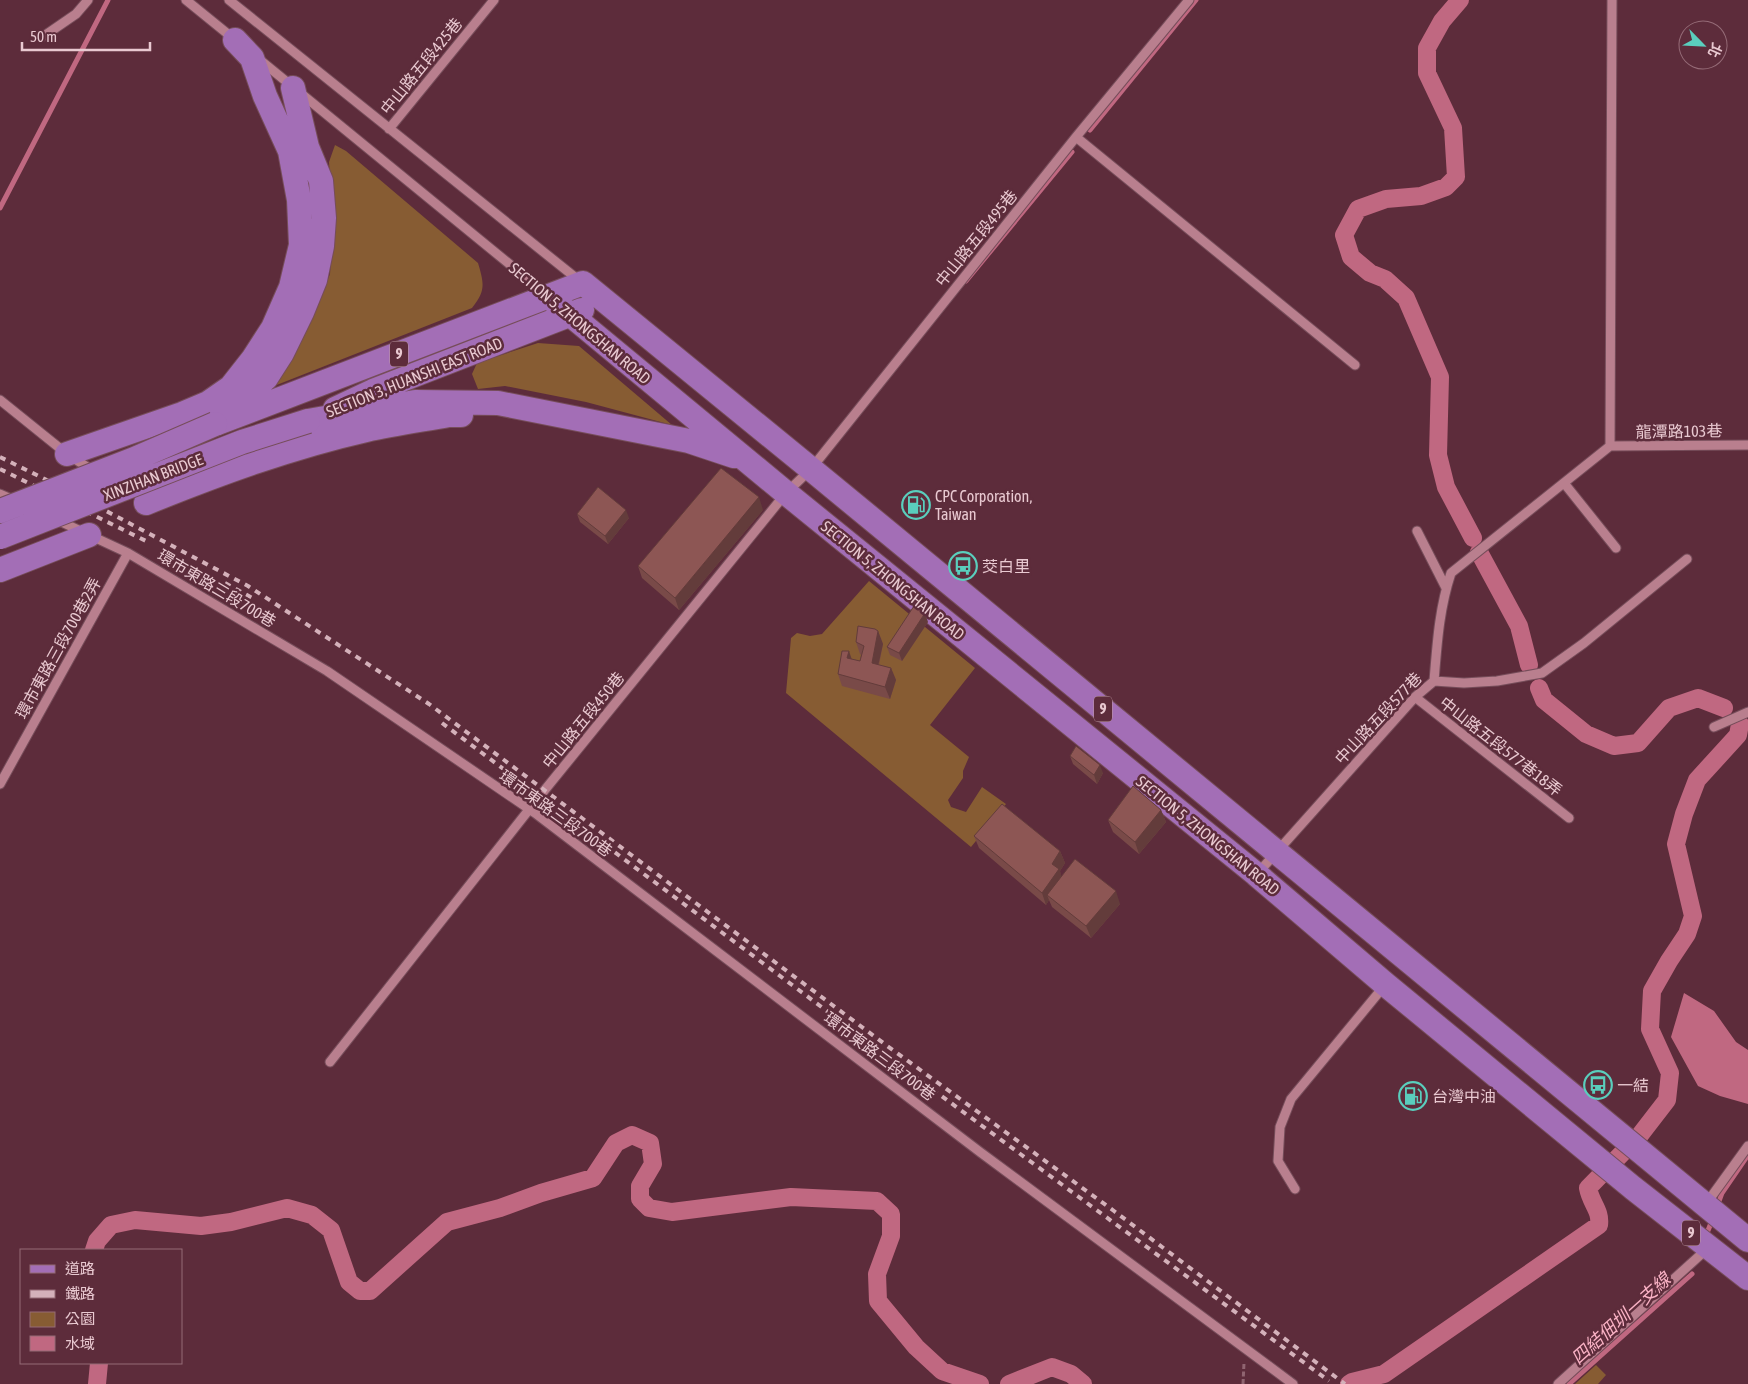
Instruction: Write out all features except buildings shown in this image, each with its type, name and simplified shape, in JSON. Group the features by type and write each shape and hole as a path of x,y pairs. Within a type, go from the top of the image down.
{"main road":[{"path":"66,454 182,414 208,402 231,387 254,358 273,328 290,287 301,245 299,200 290,151 265,96 252,58 235,40"},
{"path":"215,424 266,378 282,353 315,280 322,246 324,218 321,181 307,147 293,88"},
{"name":"SECTION 3, HUANSHI EAST ROAD","path":"215,424 583,283"},
{"name":"SECTION 5, ZHONGSHAN ROAD","path":"583,283 1705,1206"},
{"name":"SECTION 5, ZHONGSHAN ROAD","path":"549,297 786,493 1256,874 1600,1161 1709,1247"},
{"name":"SECTION 3, HUANSHI EAST ROAD","path":"308,421 372,391 605,302"},
{"path":"308,421 414,402 498,403 689,441 749,462"},
{"path":"138,498 200,481 279,454 366,430 449,415 557,415"},
{"name":"XINZIHAN BRIDGE","path":"0,537 242,442 308,421"},
{"name":"XINZIHAN BRIDGE","path":"0,512 132,460 215,424"},
{"path":"0,570 90,535"},
{"name":"9","path":"1705,1206 1748,1240"},
{"name":"9","path":"1709,1247 1748,1278"}],"street":[{"path":"44,36 76,14 88,0"},
{"name":"SECTION 5, ZHONGSHAN ROAD","path":"186,0 549,297"},
{"name":"SECTION 5, ZHONGSHAN ROAD","path":"229,0 583,283"},
{"name":"中山路五段425巷","path":"389,129 494,0"},
{"name":"中山路五段495巷","path":"786,493 811,469 1076,137 1189,0"},
{"path":"1610,446 1612,0"},
{"path":"1076,137 1355,364"},
{"path":"0,400 66,454 138,498"},
{"name":"龍潭路103巷","path":"1610,446 1748,445"},
{"name":"中山路五段577巷","path":"1256,874 1415,697 1434,681 1440,618 1451,574 1610,446"},
{"path":"1564,483 1616,548"},
{"name":"中山路五段450巷","path":"330,1062 529,809 786,493"},
{"name":"環市東路三段700巷","path":"0,494 128,553 327,671 529,809 980,1152 1293,1384"},
{"path":"1417,532 1446,588"},
{"name":"環市東路三段700巷2弄","path":"0,784 128,553"},
{"path":"1434,681 1464,683 1542,673 1584,643 1687,558"},
{"name":"中山路五段577巷18弄","path":"1415,697 1569,818"},
{"path":"1714,727 1748,712"},
{"path":"1295,1188 1278,1161 1280,1127 1290,1099 1386,984"},
{"path":"1705,1206 1748,1146"},
{"path":"1558,1384 1709,1247"}],"path":[{"path":"1243,1384 1245,1359"}],"green space":[{"path":"335,145 346,151 478,263 482,276 482,292 472,308 269,388 310,324 330,274 333,223 329,162"},
{"path":"538,343 579,346 672,425 586,402 505,386 478,389 472,374 477,363"},
{"path":"869,581 975,668 930,725 969,757 963,771 963,778 948,800 951,807 966,812 982,787 1006,804 971,847 786,693 791,638 797,633 810,636 822,634"},
{"path":"1596,1365 1606,1375 1598,1384 1575,1384"}],"water":[{"path":"1684,993 1714,1011 1736,1042 1748,1050 1748,1104 1720,1096 1698,1086 1671,1037"}],"waterway":[{"path":"0,208 108,0"},
{"path":"1090,130 1196,0"},
{"path":"1460,0 1442,21 1427,48 1427,73 1453,128 1456,177 1446,187 1421,196 1386,199 1358,209 1344,235 1351,257 1370,273 1385,279 1406,298 1440,377 1438,455 1446,487 1473,538"},
{"path":"966,281 1072,152"},
{"path":"1479,552 1519,626 1529,665"},
{"path":"1539,688 1544,700 1586,734 1614,746 1638,743 1669,708 1698,698 1724,708"},
{"path":"1349,1384 1384,1374 1599,1225 1599,1215 1588,1188 1640,1135 1667,1100 1670,1073 1650,1029 1652,991 1687,934 1693,916 1676,844 1684,814 1697,780 1738,735 1740,724"},
{"path":"94,1249 97,1241 111,1225 135,1220 201,1226 231,1222 287,1208 312,1215 331,1230 349,1282 360,1291 370,1291 447,1222 500,1208 541,1193 593,1178 616,1143 632,1135 650,1143 653,1164 640,1186 640,1199 649,1208 672,1212 791,1197 877,1201 891,1214 891,1236 877,1274 878,1301 916,1347 942,1371 980,1384"},
{"name":"四結佃圳一支線","path":"1718,1204 1722,1193 1748,1155"},
{"name":"四結佃圳一支線","path":"1707,1233 1711,1223"},
{"name":"四結佃圳一支線","path":"1569,1384 1692,1274"},
{"path":"97,1384 99,1364"},
{"path":"1009,1384 1052,1367 1071,1374 1083,1384"}],"railway":[{"path":"0,457 248,586 429,704 1345,1384"},
{"path":"0,469 148,542"},
{"path":"225,583 256,600"},
{"path":"442,723 883,1053 1329,1381"}],"place":[{"name":"CPC Corporation, Taiwan","path":"916,505"},
{"name":"茭白里","path":"963,566"},
{"name":"一結","path":"1598,1085"},
{"name":"台灣中油","path":"1413,1096"}]}
